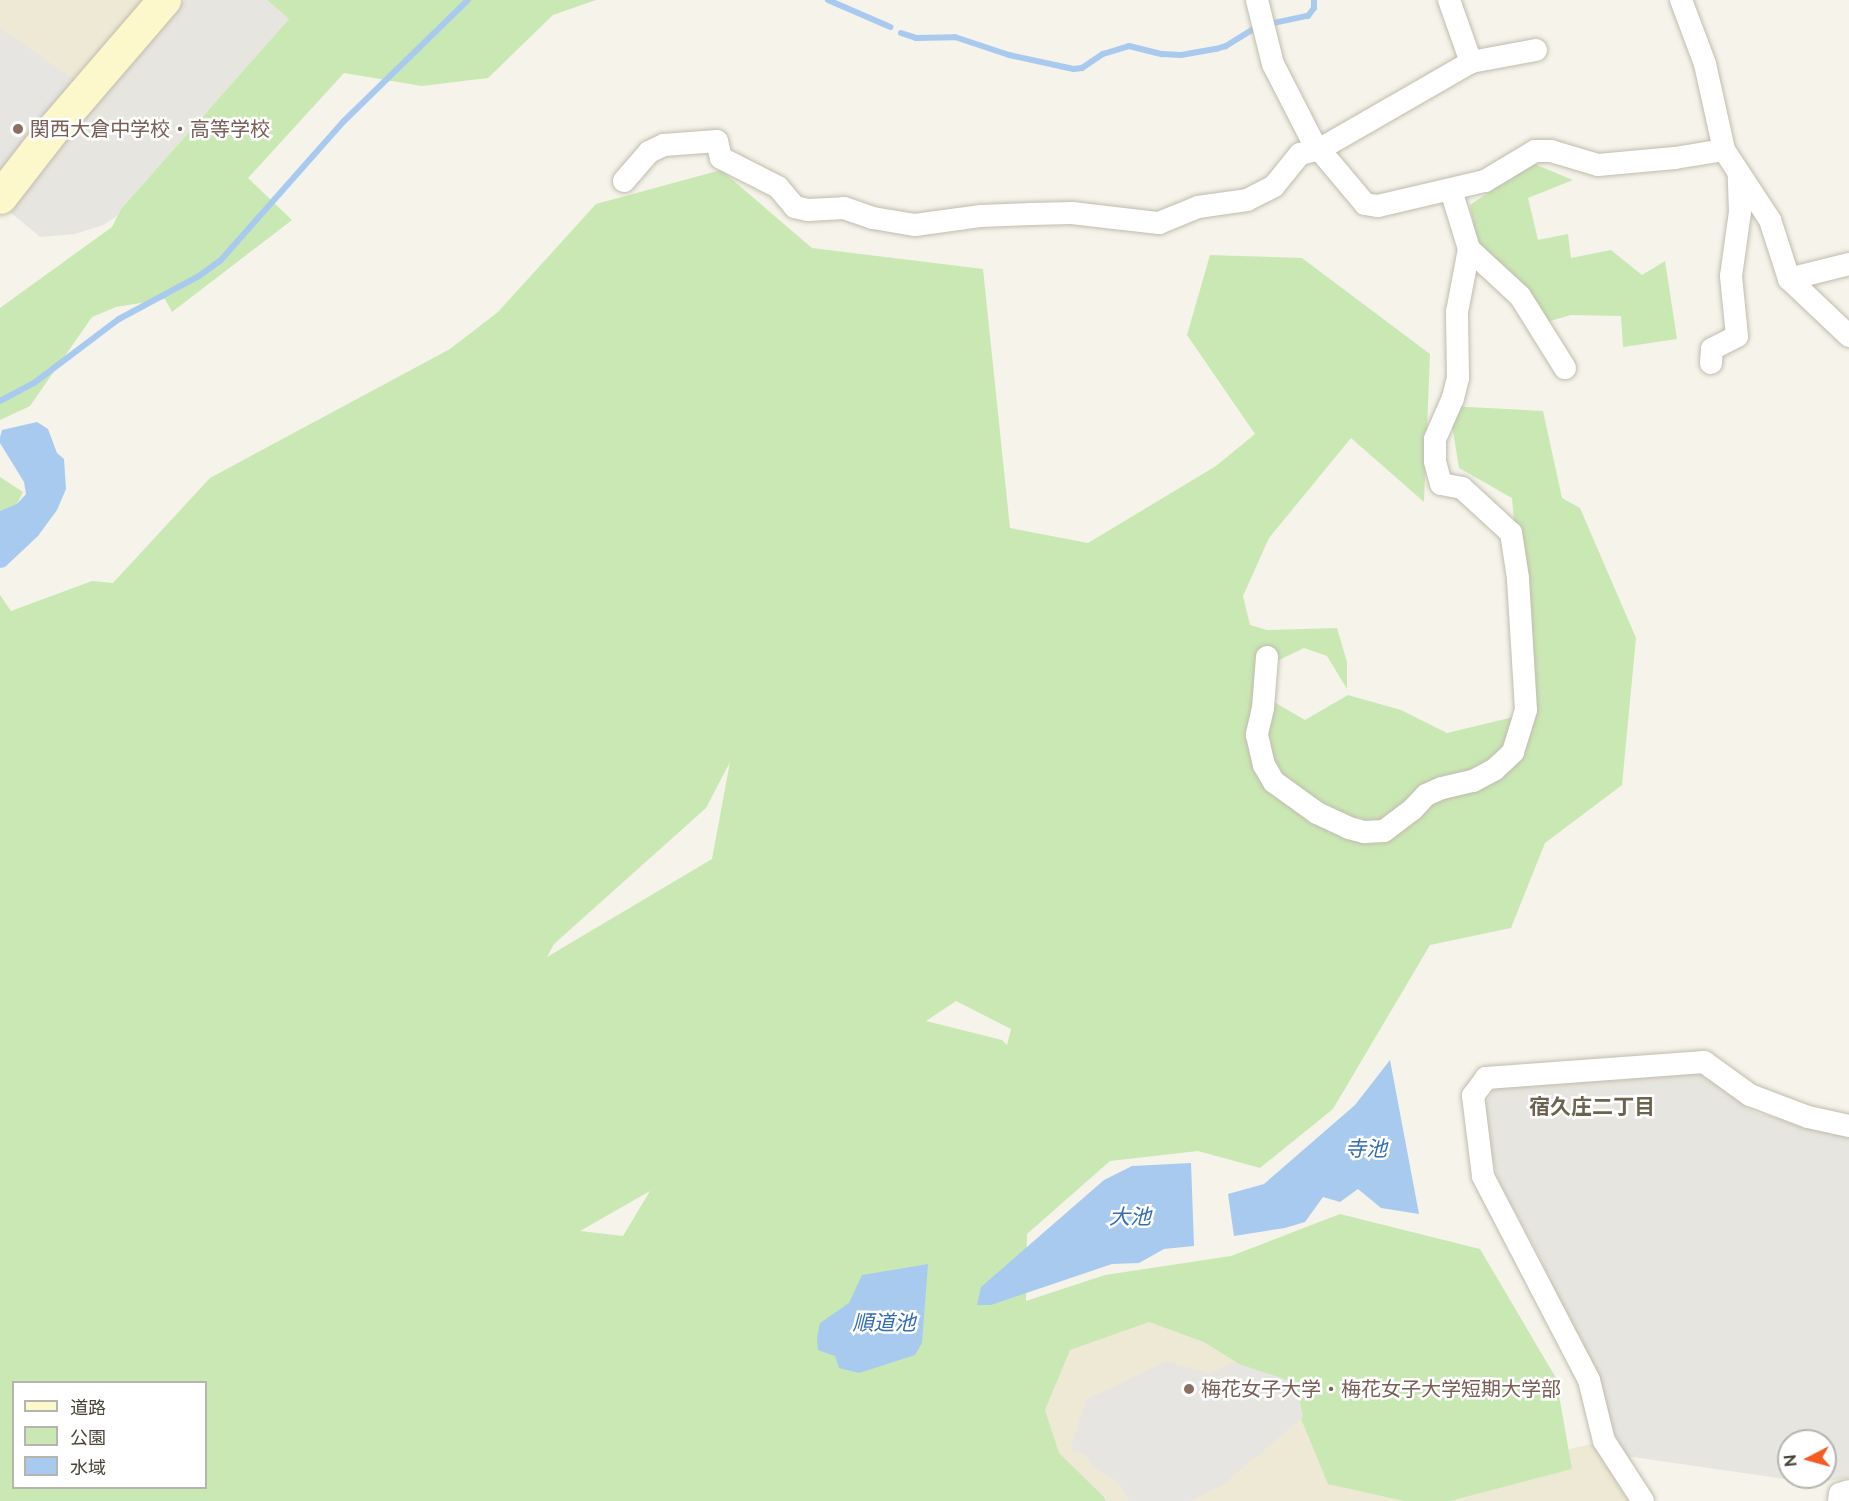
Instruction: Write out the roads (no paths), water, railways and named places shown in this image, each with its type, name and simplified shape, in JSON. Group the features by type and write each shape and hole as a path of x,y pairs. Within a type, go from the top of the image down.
{"street":[{"path":"0,197 52,130 164,0"},
{"path":"1257,0 1273,64 1313,142 1365,204 1378,206 1485,181 1534,151 1551,151 1598,165 1675,158 1724,150"},
{"path":"1449,0 1471,62"},
{"path":"1681,0 1704,64 1724,150 1770,220 1789,279 1849,336"},
{"path":"624,181 649,153 664,145 717,141 721,158 778,188 795,207 808,210 844,208 873,218 915,225 981,216 1072,213 1159,223 1198,207 1239,202 1254,197 1284,178 1300,154 1320,149 1471,62 1536,50"},
{"path":"1711,363 1712,350 1737,336 1731,276 1740,212 1739,174"},
{"path":"1267,657 1263,708 1257,735 1264,765 1274,782 1317,813 1349,828 1364,832 1384,831 1413,809 1426,795 1442,788 1473,781 1494,770 1513,752 1526,710 1519,588 1511,533 1462,488 1441,484 1434,449 1458,378 1457,312 1469,249 1451,190"},
{"path":"1469,249 1520,296 1565,368"},
{"path":"1789,279 1849,264"},
{"path":"1643,1501 1604,1441 1589,1380 1482,1176 1473,1096 1486,1078 1704,1062 1750,1095 1808,1117 1849,1126"},
{"path":"1839,1501 1839,1494 1849,1491"}],"water":[{"path":"37,422 48,429 57,453 64,459 66,489 57,510 38,536 5,567 0,568 0,511 17,504 26,494 24,482 0,443 0,437 2,430"},
{"name":"寺池","path":"1390,1060 1419,1214 1381,1208 1358,1189 1340,1202 1323,1197 1305,1222 1285,1228 1234,1236 1228,1194 1264,1184 1355,1105"},
{"name":"大池","path":"1191,1163 1194,1246 1164,1249 1139,1263 1112,1264 991,1305 977,1305 981,1287 1104,1180 1132,1166"},
{"name":"順道池","path":"928,1264 922,1343 915,1355 859,1373 839,1368 835,1356 818,1350 817,1338 820,1323 849,1303 862,1275"}],"waterway":[{"path":"0,401 34,383 119,319 199,276 220,261 344,121 468,0"},
{"path":"828,0 890,27"},
{"path":"1269,24 1308,16 1314,8 1314,0"},
{"path":"901,33 916,38 955,37 1009,55 1074,69 1082,68 1103,54 1129,46 1162,54 1181,55 1216,49 1226,46 1256,27"}],"place":[{"name":"関西大倉中学校・高等学校","path":"18,129"},
{"name":"梅花女子大学・梅花女子大学短期大学部","path":"1189,1389"}],"district":[{"name":"宿久庄二丁目","path":"1592,1107"}]}
